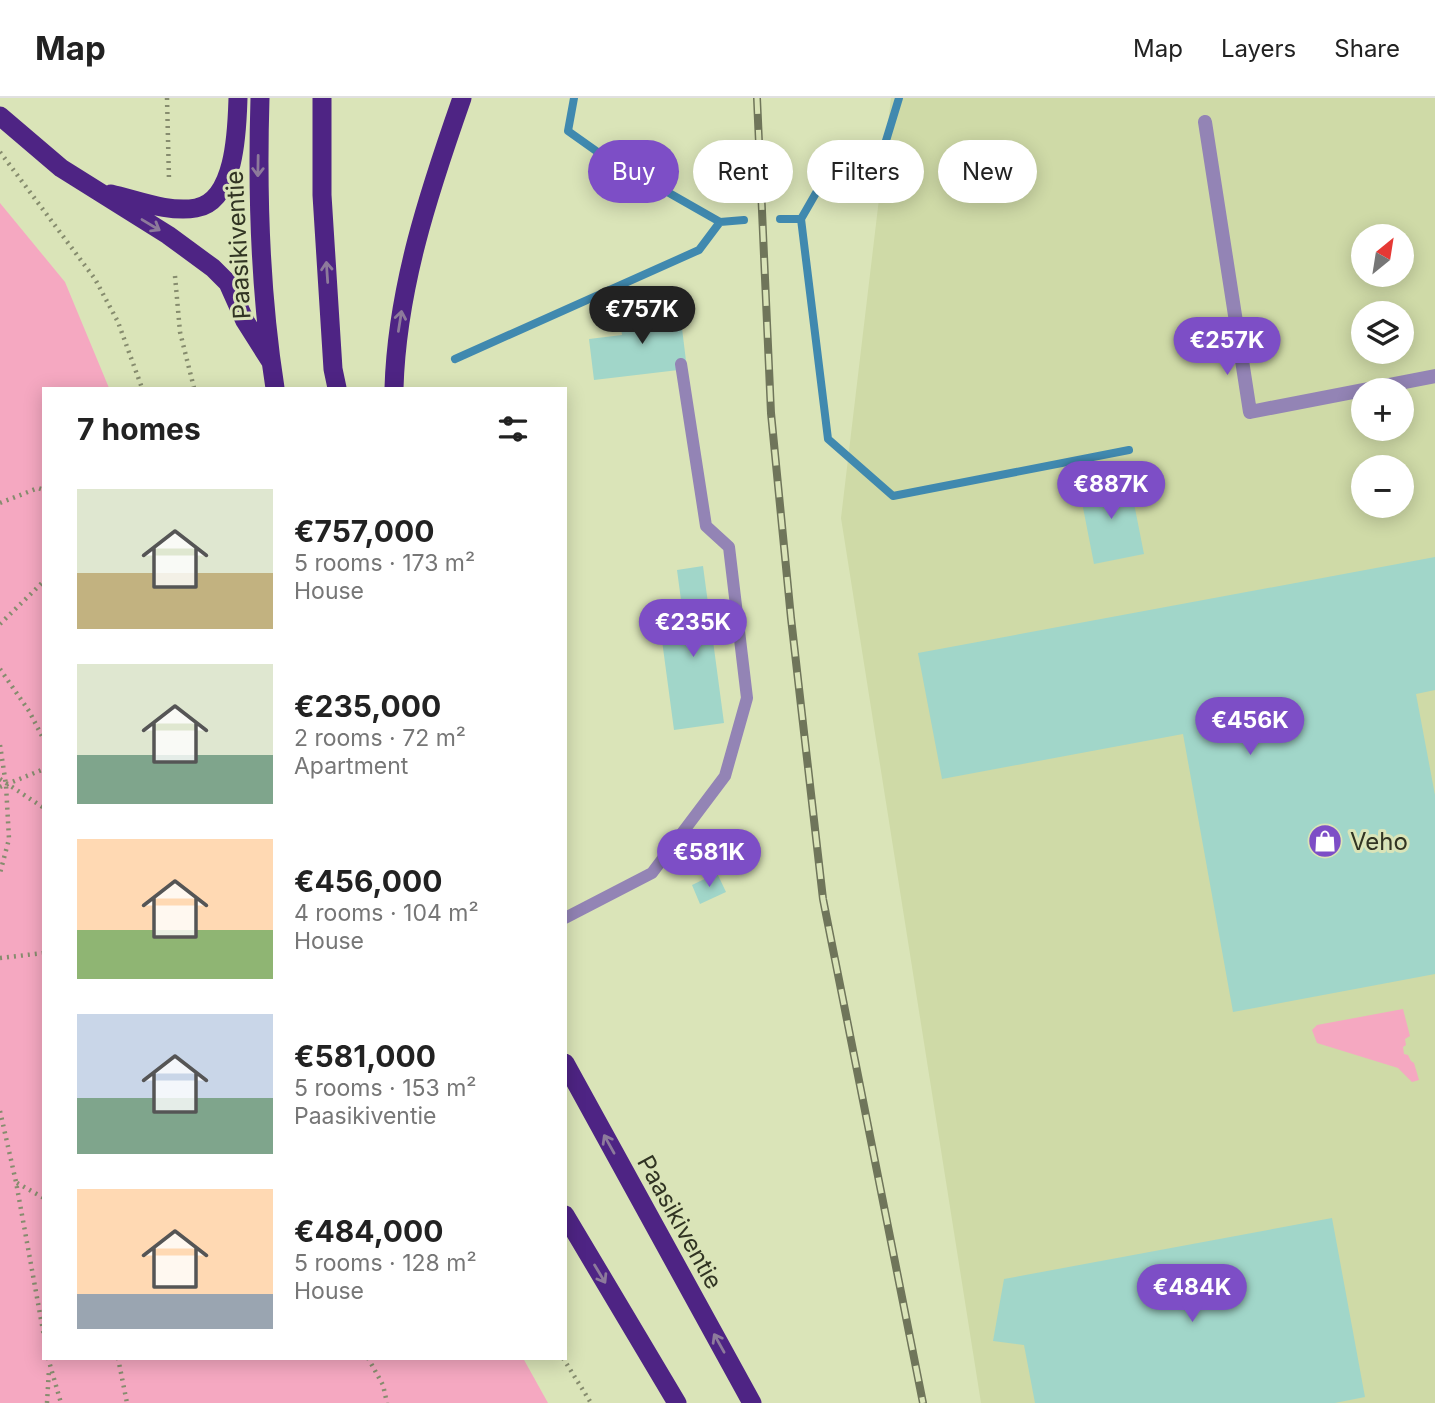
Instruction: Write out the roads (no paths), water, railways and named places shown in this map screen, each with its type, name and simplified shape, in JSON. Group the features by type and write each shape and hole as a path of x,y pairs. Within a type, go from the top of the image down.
{"highway":[{"path":"93,189 159,206 190,209 204,206 222,187 230,168 236,135 238,98"},
{"name":"Paasikiventie","path":"260,98 258,187 264,310 275,387"},
{"path":"322,98 322,195 333,369 337,387"},
{"path":"394,387 399,326 410,264 433,180 462,98"},
{"path":"0,116 36,148 93,189 168,235 213,268 228,283 245,321 271,362"},
{"name":"Paasikiventie","path":"567,1067 752,1403"},
{"path":"567,1218 677,1403"}],"street":[{"path":"1206,122 1250,412 1435,376"}],"lane":[{"path":"567,917 652,873 725,776 747,698 729,547 706,526 681,364"}],"waterway":[{"path":"574,98 568,131 599,153 720,222 744,220"},
{"path":"899,98 885,144 824,179 801,219 828,439 893,496 1129,450"},
{"path":"780,219 801,219"},
{"path":"455,359 699,250 720,222"}],"railway":[{"path":"757,98 771,413 823,899 923,1403"}],"place":[{"name":"Veho","path":"1325,841"}]}
